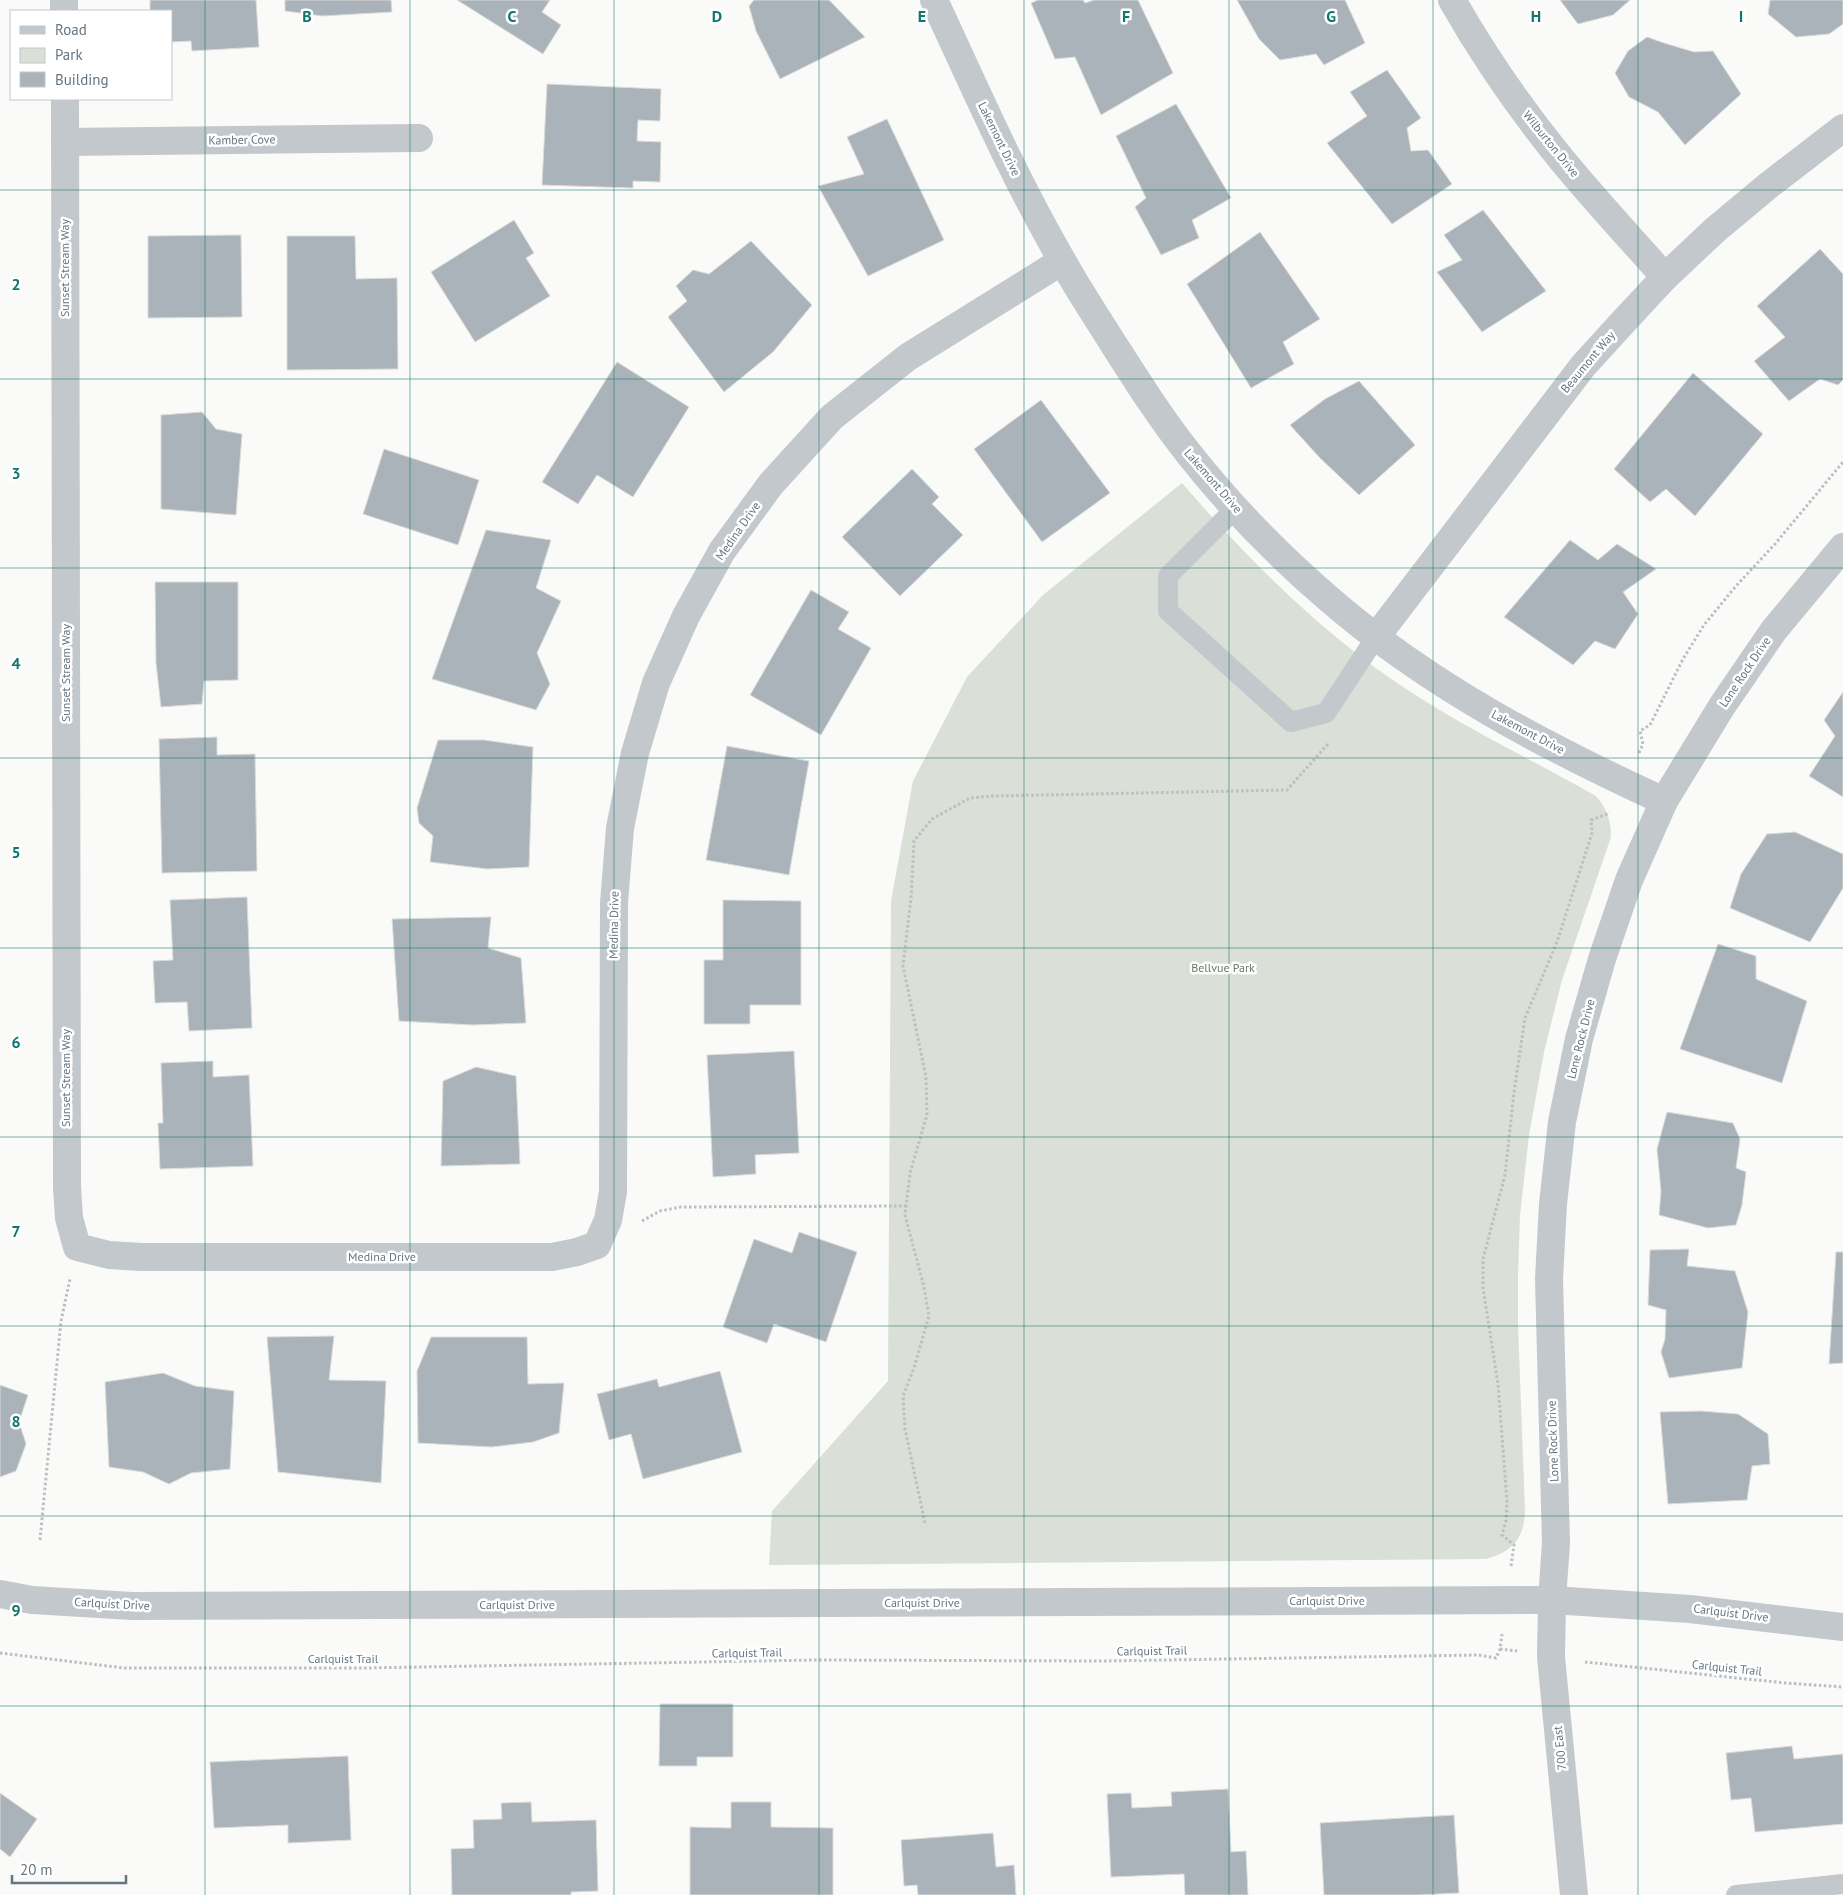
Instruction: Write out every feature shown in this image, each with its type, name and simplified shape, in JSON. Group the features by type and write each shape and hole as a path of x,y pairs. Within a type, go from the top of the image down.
{"street":[{"name":"Lakemont Drive","path":"934,0 996,132 1062,261 1145,394 1189,455 1236,508 1282,556 1330,600 1440,682 1504,720 1664,802"},
{"name":"Wilburton Drive","path":"1452,0 1473,37 1562,160 1665,277"},
{"name":"Sunset Stream Way","path":"65,100 67,1187 69,1218 77,1247"},
{"name":"Beaumont Way","path":"1376,636 1583,366 1665,277 1715,230 1843,128"},
{"name":"Kamber Cove","path":"65,142 419,138"},
{"name":"Medina Drive","path":"77,1247 110,1255 141,1257 552,1257 577,1252 597,1245 608,1220 613,1192 614,903 620,828 635,753 656,683 686,616 722,551 770,484 832,417 908,357 1062,261"},
{"name":"Lone Rock Drive","path":"1552,1600 1556,1543 1549,1279 1553,1204 1562,1122 1579,1039 1602,959 1629,880 1664,802 1722,706 1774,630 1843,547"},
{"name":"Carlquist Drive","path":"0,1594 32,1600 132,1606 1552,1600 1690,1609 1843,1627"},
{"name":"700 East","path":"1552,1600 1552,1657 1574,1895"}],"lane":[{"path":"1236,508 1168,576 1168,611 1291,722 1326,712 1376,636"},
{"path":"1736,1895 1843,1884"}],"path":[{"path":"1643,744 1640,731 1650,725 1683,659 1704,625 1843,462"},
{"path":"925,1523 905,1429 902,1396 914,1368 929,1316 924,1287 905,1216 910,1173 928,1114 926,1077 903,966 911,898 914,841 932,819 970,798 1287,790 1331,740"},
{"path":"597,1245 660,1212 681,1207 906,1206"},
{"path":"40,1540 61,1321 77,1247"},
{"path":"1502,1535 1514,1545"},
{"name":"Carlquist Trail","path":"0,1653 124,1668 364,1668 814,1660 1103,1661 1479,1655 1496,1658 1500,1649"},
{"name":"Carlquist Trail","path":"1610,1666 1843,1687"}],"green space":[{"name":"Bellvue Park","path":"1182,483 1263,571 1321,625 1352,650 1384,674 1439,710 1596,796 1608,815 1611,837 1562,980 1544,1052 1529,1135 1520,1215 1518,1276 1525,1511 1519,1537 1510,1548 1486,1559 769,1565 772,1511 888,1381 891,901 913,781 967,677 1043,595"}],"building":[{"path":"150,0 256,0 259,47 192,51 191,41 172,42 172,10 150,10"},
{"path":"285,0 391,0 392,12 322,16 285,11"},
{"path":"457,0 550,0 542,12 561,25 543,54"},
{"path":"754,0 829,0 865,37 780,79 756,31 749,6"},
{"path":"1038,0 1083,0 1085,3 1094,0 1138,0 1173,73 1101,115 1075,57 1055,59 1031,3"},
{"path":"1237,0 1345,0 1365,43 1324,65 1316,54 1280,60 1259,39"},
{"path":"1560,0 1630,0 1613,15 1578,24"},
{"path":"1770,0 1843,0 1843,24 1829,34 1796,37 1768,14"},
{"path":"1647,37 1694,52 1713,51 1741,94 1685,145 1658,112 1629,97 1615,73 1628,51"},
{"path":"1387,70 1421,118 1407,128 1411,151 1428,150 1452,184 1392,224 1327,143 1367,116 1350,92"},
{"path":"547,84 661,89 660,121 638,120 637,141 661,142 660,182 633,181 633,188 542,185"},
{"path":"1176,104 1231,198 1192,220 1199,238 1161,255 1135,207 1146,198 1116,136"},
{"path":"887,119 944,240 868,276 818,186 864,174 847,137"},
{"path":"1483,210 1546,291 1482,332 1437,272 1462,260 1444,235"},
{"path":"514,220 534,253 526,258 550,296 475,342 431,272"},
{"path":"1260,232 1320,319 1283,342 1294,364 1251,388 1187,284"},
{"path":"241,235 242,317 148,318 148,236"},
{"path":"287,236 355,236 356,279 397,278 398,369 287,370"},
{"path":"751,241 812,305 773,352 724,392 668,317 687,301 676,286 693,270 709,274"},
{"path":"1820,249 1843,274 1843,380 1838,385 1820,379 1789,401 1754,361 1785,337 1757,306"},
{"path":"617,362 689,407 633,497 597,475 578,504 542,482"},
{"path":"1693,373 1763,434 1695,516 1666,489 1650,502 1614,469"},
{"path":"1359,381 1415,445 1359,495 1320,458 1290,425 1325,399"},
{"path":"1041,400 1110,493 1042,542 974,449"},
{"path":"202,412 216,429 242,434 236,515 161,509 161,415"},
{"path":"384,449 479,480 458,545 363,514"},
{"path":"912,469 939,497 932,504 963,535 900,596 842,537"},
{"path":"486,530 551,540 536,588 561,601 537,653 550,684 536,710 432,679"},
{"path":"1570,540 1598,560 1617,544 1656,569 1623,592 1638,614 1615,649 1595,641 1573,665 1504,617"},
{"path":"155,582 238,582 238,680 204,681 202,704 161,707 156,663"},
{"path":"811,590 849,612 838,629 871,648 821,735 750,695"},
{"path":"1843,692 1843,797 1809,776 1835,736 1824,720"},
{"path":"217,737 217,755 255,754 257,871 162,873 159,739"},
{"path":"438,740 484,740 533,747 529,867 487,869 430,862 433,836 419,823 417,808"},
{"path":"727,746 809,761 789,875 706,860"},
{"path":"1795,832 1843,854 1843,888 1810,942 1730,908 1741,874 1767,834"},
{"path":"247,897 252,1028 189,1031 187,1002 155,1003 153,961 173,960 170,900"},
{"path":"723,900 801,901 801,1005 750,1005 750,1024 704,1024 704,960 723,960"},
{"path":"491,917 488,948 521,958 526,1023 473,1025 399,1021 392,919"},
{"path":"1718,944 1756,956 1756,979 1807,1001 1782,1083 1680,1049"},
{"path":"794,1051 799,1153 755,1155 756,1174 713,1177 707,1055"},
{"path":"213,1061 213,1077 249,1075 253,1166 160,1169 158,1123 163,1123 161,1063"},
{"path":"476,1067 516,1076 520,1164 441,1166 443,1081"},
{"path":"1667,1112 1733,1123 1740,1139 1736,1168 1746,1172 1742,1205 1736,1225 1708,1228 1659,1215 1661,1191 1657,1149"},
{"path":"799,1232 857,1252 826,1342 774,1324 767,1343 723,1327 754,1239 792,1253"},
{"path":"1689,1249 1687,1266 1735,1271 1748,1312 1742,1368 1669,1378 1661,1352 1665,1339 1666,1310 1648,1305 1650,1250"},
{"path":"1836,1252 1843,1252 1843,1363 1829,1364"},
{"path":"334,1336 329,1380 386,1381 381,1483 278,1472 267,1337"},
{"path":"431,1337 527,1337 528,1384 564,1383 559,1433 533,1442 492,1447 418,1443 417,1371"},
{"path":"720,1371 742,1452 643,1479 631,1434 609,1440 597,1394 657,1379 659,1387"},
{"path":"163,1373 195,1386 234,1391 230,1469 191,1473 169,1484 143,1472 109,1467 105,1382"},
{"path":"0,1385 28,1395 19,1422 26,1444 16,1471 0,1477"},
{"path":"1701,1411 1738,1414 1768,1434 1770,1464 1752,1466 1747,1500 1668,1504 1660,1412"},
{"path":"660,1704 733,1704 733,1757 697,1757 697,1766 659,1766"},
{"path":"1792,1746 1794,1759 1843,1754 1843,1824 1755,1832 1751,1798 1731,1800 1726,1753"},
{"path":"348,1756 351,1840 288,1843 288,1825 214,1828 210,1762"},
{"path":"1228,1789 1231,1852 1246,1851 1248,1895 1185,1895 1184,1874 1111,1877 1107,1794 1131,1793 1132,1808 1172,1806 1171,1792"},
{"path":"0,1793 37,1819 10,1857 0,1849"},
{"path":"531,1802 532,1822 596,1820 598,1891 571,1892 571,1895 452,1895 451,1849 474,1848 473,1820 502,1819 501,1803"},
{"path":"731,1802 771,1802 771,1827 833,1828 833,1895 690,1895 690,1827 731,1828"},
{"path":"1454,1815 1459,1893 1324,1895 1320,1823"},
{"path":"993,1833 996,1867 1014,1865 1016,1895 918,1895 917,1885 904,1886 901,1840"}]}
